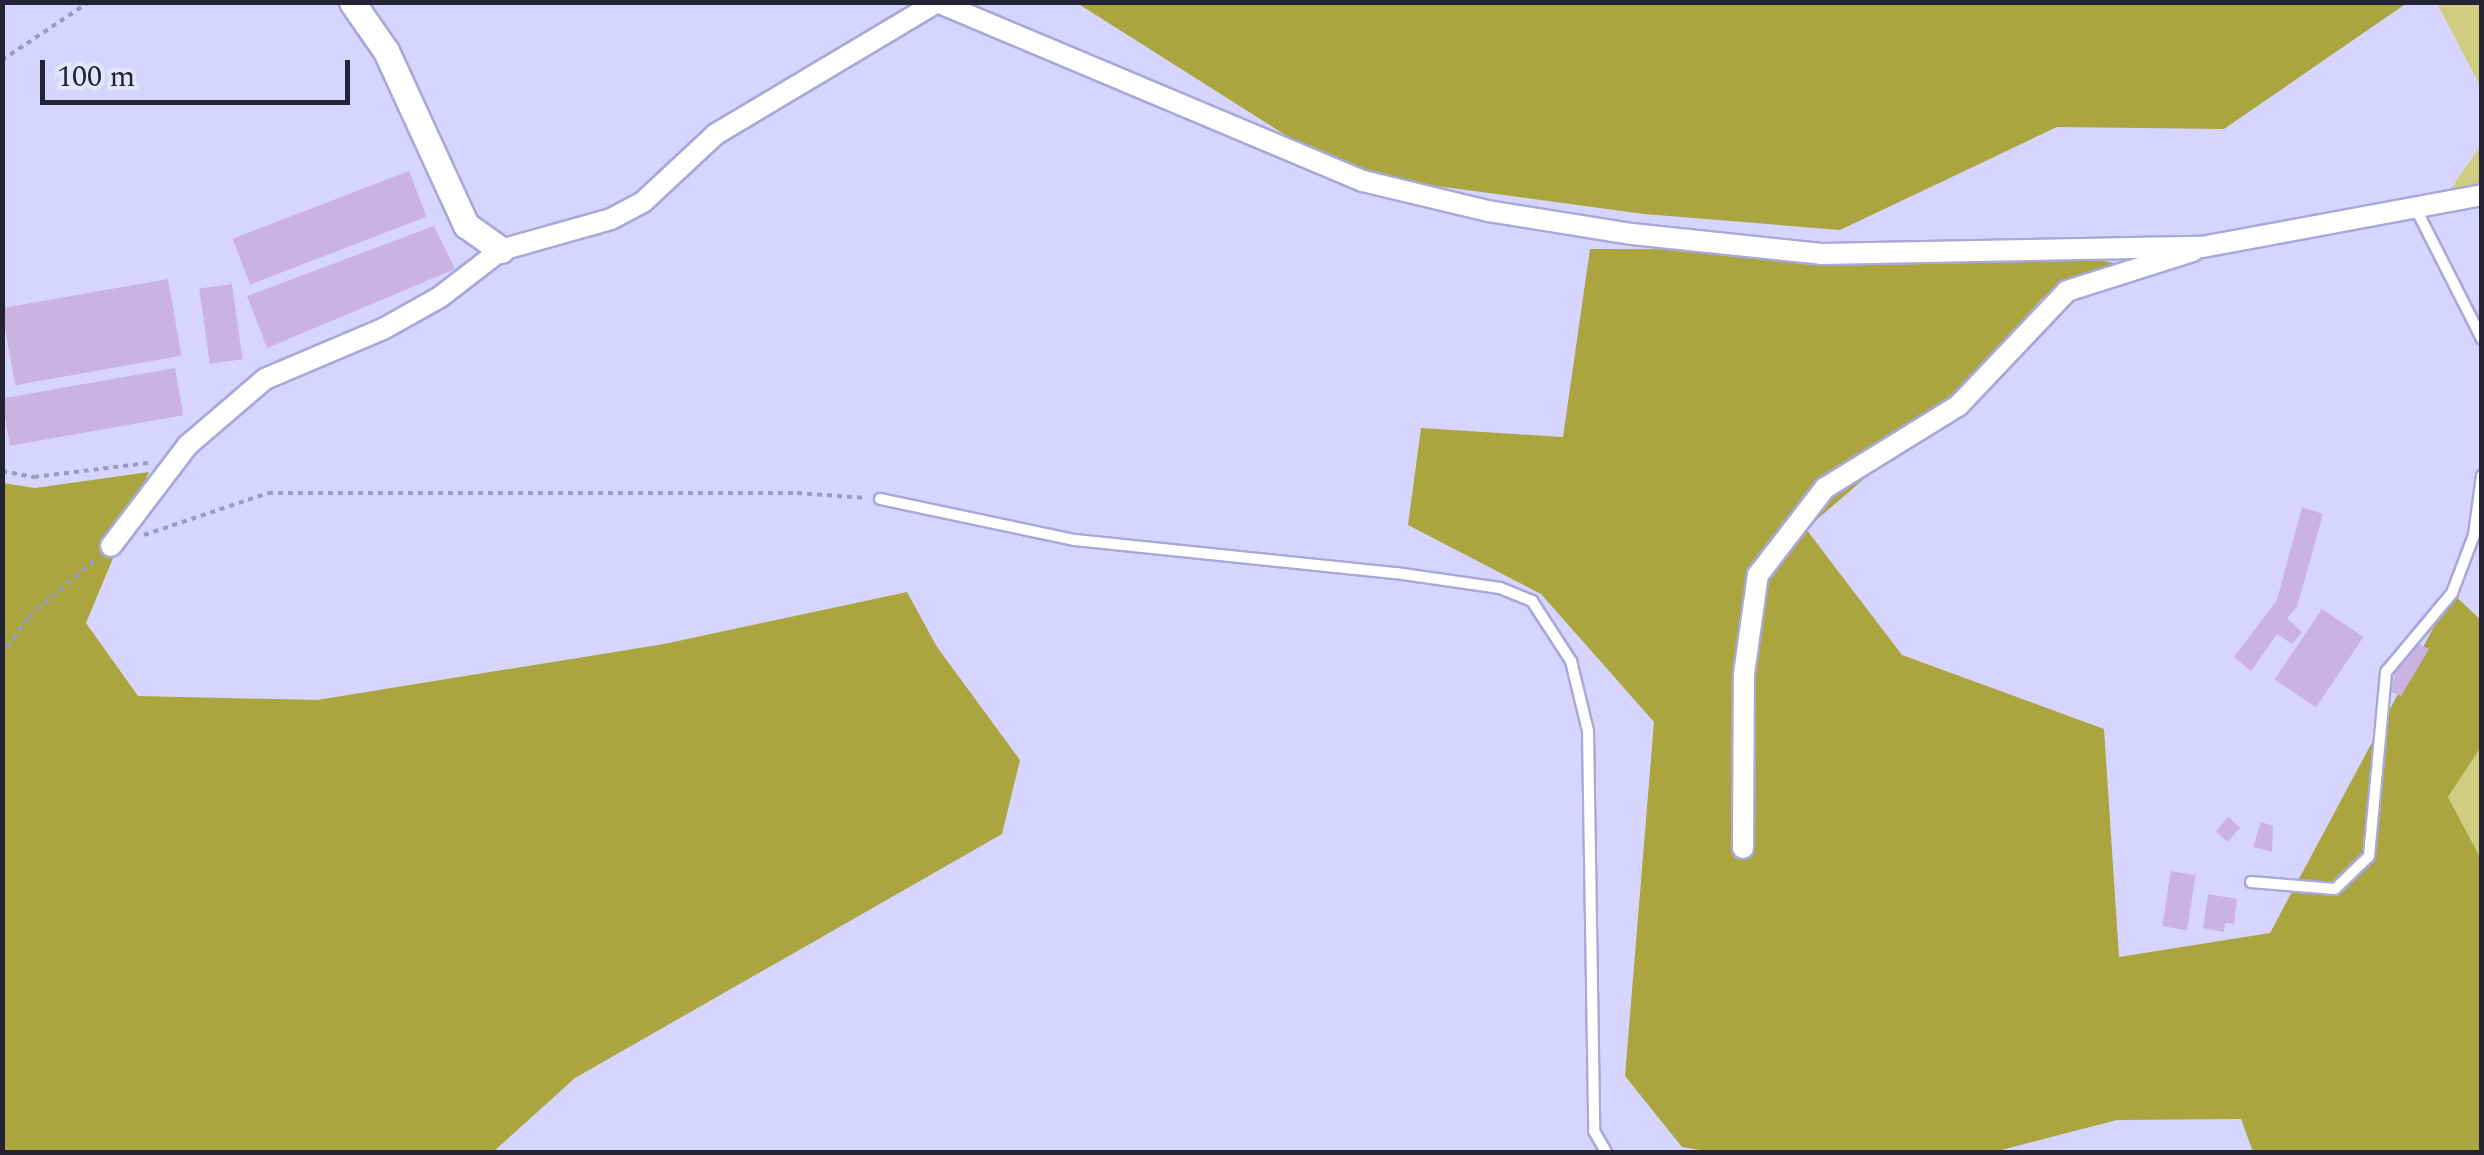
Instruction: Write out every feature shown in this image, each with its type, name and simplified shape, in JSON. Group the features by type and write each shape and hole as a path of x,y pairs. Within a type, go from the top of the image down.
{"street":[{"path":"352,2 386,51 466,225 501,250"},
{"path":"111,546 177,460 265,380 383,329 440,297 501,250 611,219 643,202 716,134 937,2 1363,180 1488,211 1821,254 2202,247"},
{"path":"1743,848 1744,674 1758,575 1825,488 1958,406 2067,291 2202,247 2482,194"}],"lane":[{"path":"2415,207 2482,339"},
{"path":"2250,882 2335,889 2370,856 2386,672 2452,593 2474,535 2482,476"},
{"path":"880,499 1075,540 1413,576 1500,588 1532,602 1571,661 1588,731 1594,1131 1606,1152"}],"path":[{"path":"2,60 88,2"},
{"path":"2,470 34,478 177,460"},
{"path":"2,656 30,616 111,546 268,493 797,492 880,499"}],"shaded area":[{"path":"1077,3 2407,3 2224,129 2057,127 1840,230 1644,214 1347,174"},
{"path":"2437,3 2481,3 2481,88"},
{"path":"2481,145 2481,192 2442,202"},
{"path":"1590,249 2042,250 2131,266 2041,299 1969,388 1806,529 1902,655 2104,729 2119,957 2270,933 2452,593 2481,620 2481,747 2448,797 2481,859 2481,1152 2253,1152 2241,1119 2117,1120 1994,1152 1712,1152 1682,1147 1625,1076 1654,722 1541,594 1408,525 1421,428 1563,437"},
{"path":"149,472 86,623 138,696 317,700 664,644 907,592 937,647 1020,760 1002,834 575,1078 493,1152 3,1152 3,483 35,488"},
{"path":"2481,747 2481,859 2448,797"}],"building":[{"path":"409,171 427,217 250,284 233,239"},
{"path":"434,226 455,269 267,348 247,296"},
{"path":"168,279 182,356 15,385 2,308"},
{"path":"232,284 243,359 210,364 199,289"},
{"path":"175,368 183,415 10,446 2,399"},
{"path":"2302,507 2323,514 2297,607 2287,618 2302,632 2292,644 2277,634 2251,671 2234,657 2277,600"},
{"path":"2322,609 2363,637 2316,707 2274,679"},
{"path":"2415,642 2429,649 2401,696 2391,692 2396,667"},
{"path":"2228,817 2240,827 2228,842 2216,832"},
{"path":"2261,822 2273,826 2272,852 2253,847"},
{"path":"2171,871 2196,875 2187,930 2162,926"},
{"path":"2208,894 2237,899 2234,924 2225,923 2224,932 2203,928"}]}
